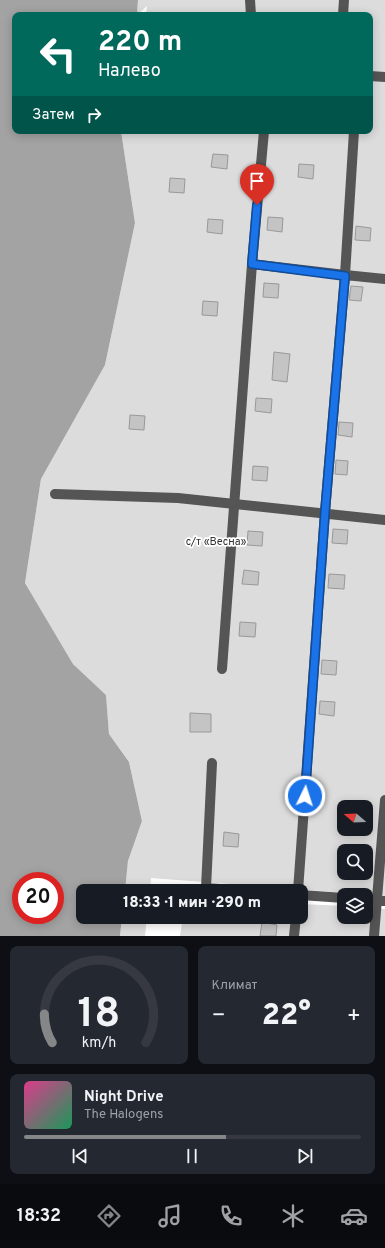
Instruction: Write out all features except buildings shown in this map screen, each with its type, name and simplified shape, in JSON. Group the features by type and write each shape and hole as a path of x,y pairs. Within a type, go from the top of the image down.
{"lane":[{"path":"250,0 251,12"},
{"path":"342,12 344,0"},
{"path":"373,76 385,77"},
{"path":"222,669 233,504 264,134"},
{"path":"298,884 325,512 345,276 354,134"},
{"path":"252,264 345,276 385,279"},
{"path":"56,494 178,498 325,512 385,520"},
{"path":"206,884 212,763"},
{"path":"374,936 381,901 385,800"},
{"path":"308,895 337,898"},
{"path":"294,936 295,924"}],"green space":[{"name":"с/т «Весна»","path":"138,0 385,0 385,896 373,895 373,888 337,888 337,892 308,890 308,884 229,884 151,878 151,884 126,884 128,861 142,821 129,762 109,734 106,695 73,664 25,583 41,479 105,365 135,223 121,134 373,134 373,12 146,12 147,6 140,12 137,12"},
{"path":"308,904 337,906 337,924 373,924 373,908 385,909 385,936 180,936 182,924 308,924"},
{"path":"121,924 146,924 145,936 120,936"}],"shaded area":[{"path":"0,0 138,0 137,12 12,12 12,134 121,134 135,223 105,365 41,479 25,583 73,664 106,695 109,734 129,762 142,821 128,861 126,884 76,884 76,924 121,924 120,936 0,936"}],"route":[{"path":"257,205 252,264 345,276 325,512 305,796"}]}
